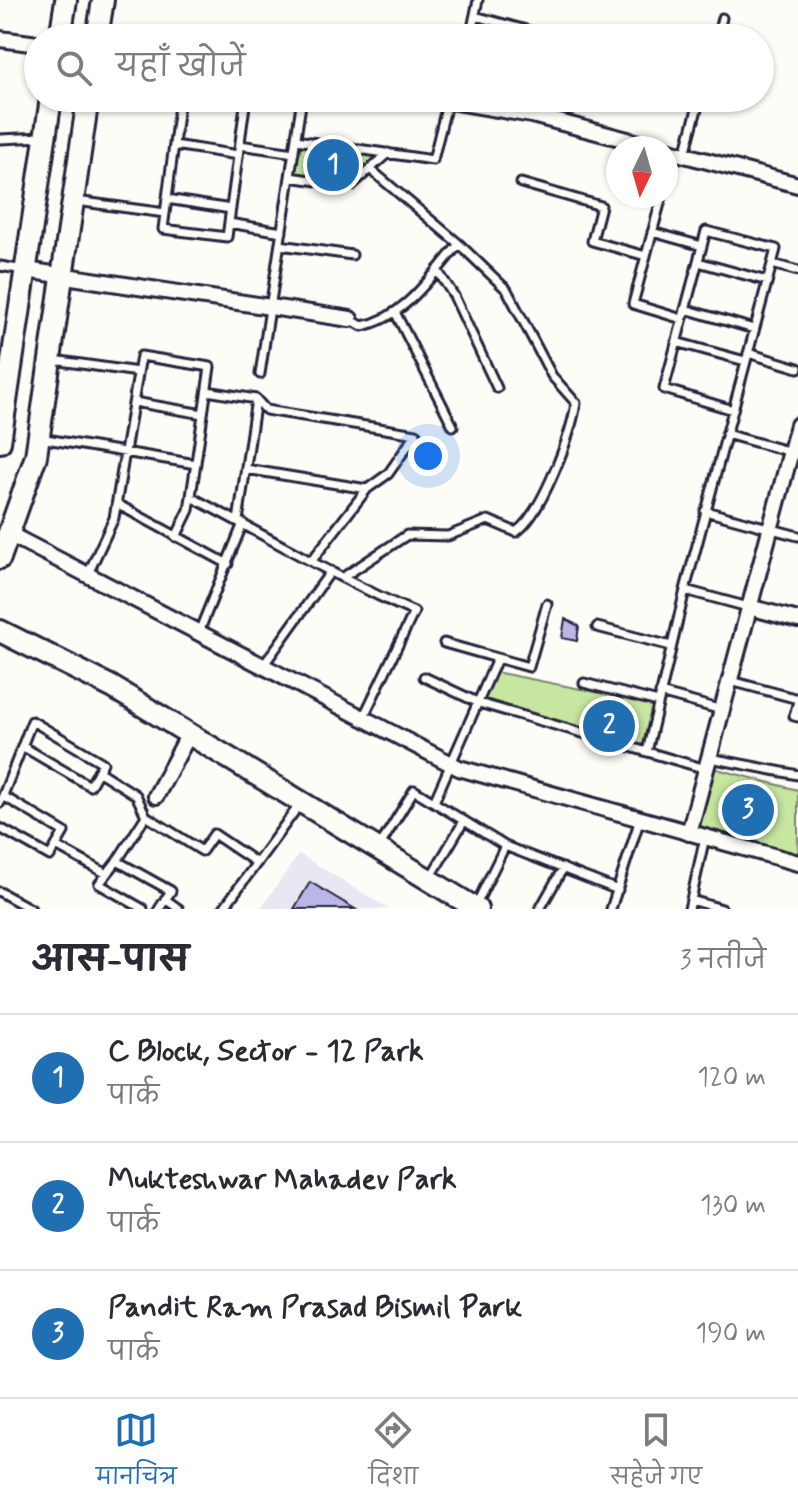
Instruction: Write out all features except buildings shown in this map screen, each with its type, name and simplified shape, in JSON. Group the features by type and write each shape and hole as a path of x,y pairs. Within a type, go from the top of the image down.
{"street":[{"path":"62,24 66,0"},
{"path":"99,24 103,0"},
{"path":"0,39 24,42"},
{"path":"0,442 4,394 49,112"},
{"path":"0,558 36,456 86,112"},
{"path":"516,112 612,136"},
{"path":"678,153 798,185"},
{"path":"26,270 350,319"},
{"path":"689,833 770,528 794,453 798,425"},
{"path":"9,534 453,765 798,863"},
{"path":"749,607 798,620"},
{"path":"0,631 112,687 476,908"},
{"path":"156,796 189,734"}],"lane":[{"path":"473,24 478,0"},
{"path":"475,16 504,24"},
{"path":"720,24 722,18"},
{"path":"178,112 163,229 227,237 244,112"},
{"path":"260,374 300,112"},
{"path":"296,140 433,160 446,112"},
{"path":"678,144 693,112"},
{"path":"0,139 45,136"},
{"path":"174,145 238,155"},
{"path":"240,145 294,153"},
{"path":"290,177 351,186 388,153"},
{"path":"342,578 407,535 448,536 488,520 516,532 528,524 574,418 576,403 552,376 507,290 459,244 370,169"},
{"path":"521,183 601,206 592,241 646,256"},
{"path":"167,199 231,209"},
{"path":"72,201 165,213"},
{"path":"659,208 633,304 682,319"},
{"path":"229,223 282,232"},
{"path":"647,752 705,511 733,410 776,249 706,231 664,389 733,410"},
{"path":"652,232 702,246"},
{"path":"350,319 362,326 376,324 406,305 459,244"},
{"path":"280,245 352,255"},
{"path":"698,262 767,281"},
{"path":"772,264 798,271"},
{"path":"0,266 26,270"},
{"path":"437,270 454,296 497,388"},
{"path":"685,309 754,329"},
{"path":"395,312 453,426"},
{"path":"676,342 798,368"},
{"path":"88,574 117,504 141,356 210,367 191,497 176,537"},
{"path":"50,360 138,372"},
{"path":"207,391 256,399 266,410 416,434 388,474 367,489 313,559"},
{"path":"199,632 228,564 241,522 256,399"},
{"path":"134,402 203,414"},
{"path":"726,434 794,453"},
{"path":"39,437 196,464"},
{"path":"246,469 367,489"},
{"path":"191,497 313,559 342,578 414,612 363,718"},
{"path":"117,504 228,564"},
{"path":"705,511 798,536"},
{"path":"263,666 331,571"},
{"path":"685,590 749,607"},
{"path":"444,643 529,667 547,604"},
{"path":"597,627 671,646"},
{"path":"434,802 453,765 497,659"},
{"path":"424,677 479,703 647,752 708,764 798,775"},
{"path":"730,681 798,700 794,716 798,717"},
{"path":"584,683 658,702"},
{"path":"660,693 722,710"},
{"path":"0,828 50,856 64,832 1,799 22,746 32,721 103,763 90,786 22,746"},
{"path":"98,771 136,795 146,816 202,851 214,834 257,863"},
{"path":"378,849 414,790 505,846 618,890"},
{"path":"223,909 301,802"},
{"path":"143,909 99,884 146,816"},
{"path":"611,909 640,819"},
{"path":"429,880 464,821"},
{"path":"689,909 705,837"},
{"path":"56,846 105,873"},
{"path":"476,908 505,846"},
{"path":"117,861 171,891 159,909"},
{"path":"540,909 563,868"},
{"path":"0,892 31,909"},
{"path":"165,899 179,909"},
{"path":"691,900 722,909"}],"shaded area":[{"path":"299,854 389,909 260,909"}],"green space":[{"path":"297,141 385,155 350,185 291,176"},
{"path":"495,672 656,704 645,749 482,701"},
{"path":"709,767 798,790 798,860 693,831"}],"place":[{"name":"C Block, Sector - 12 Park","path":"333,165"},
{"name":"Mukteshwar Mahadev Park","path":"609,726"},
{"name":"Pandit Ram Prasad Bismil Park","path":"748,810"}]}
